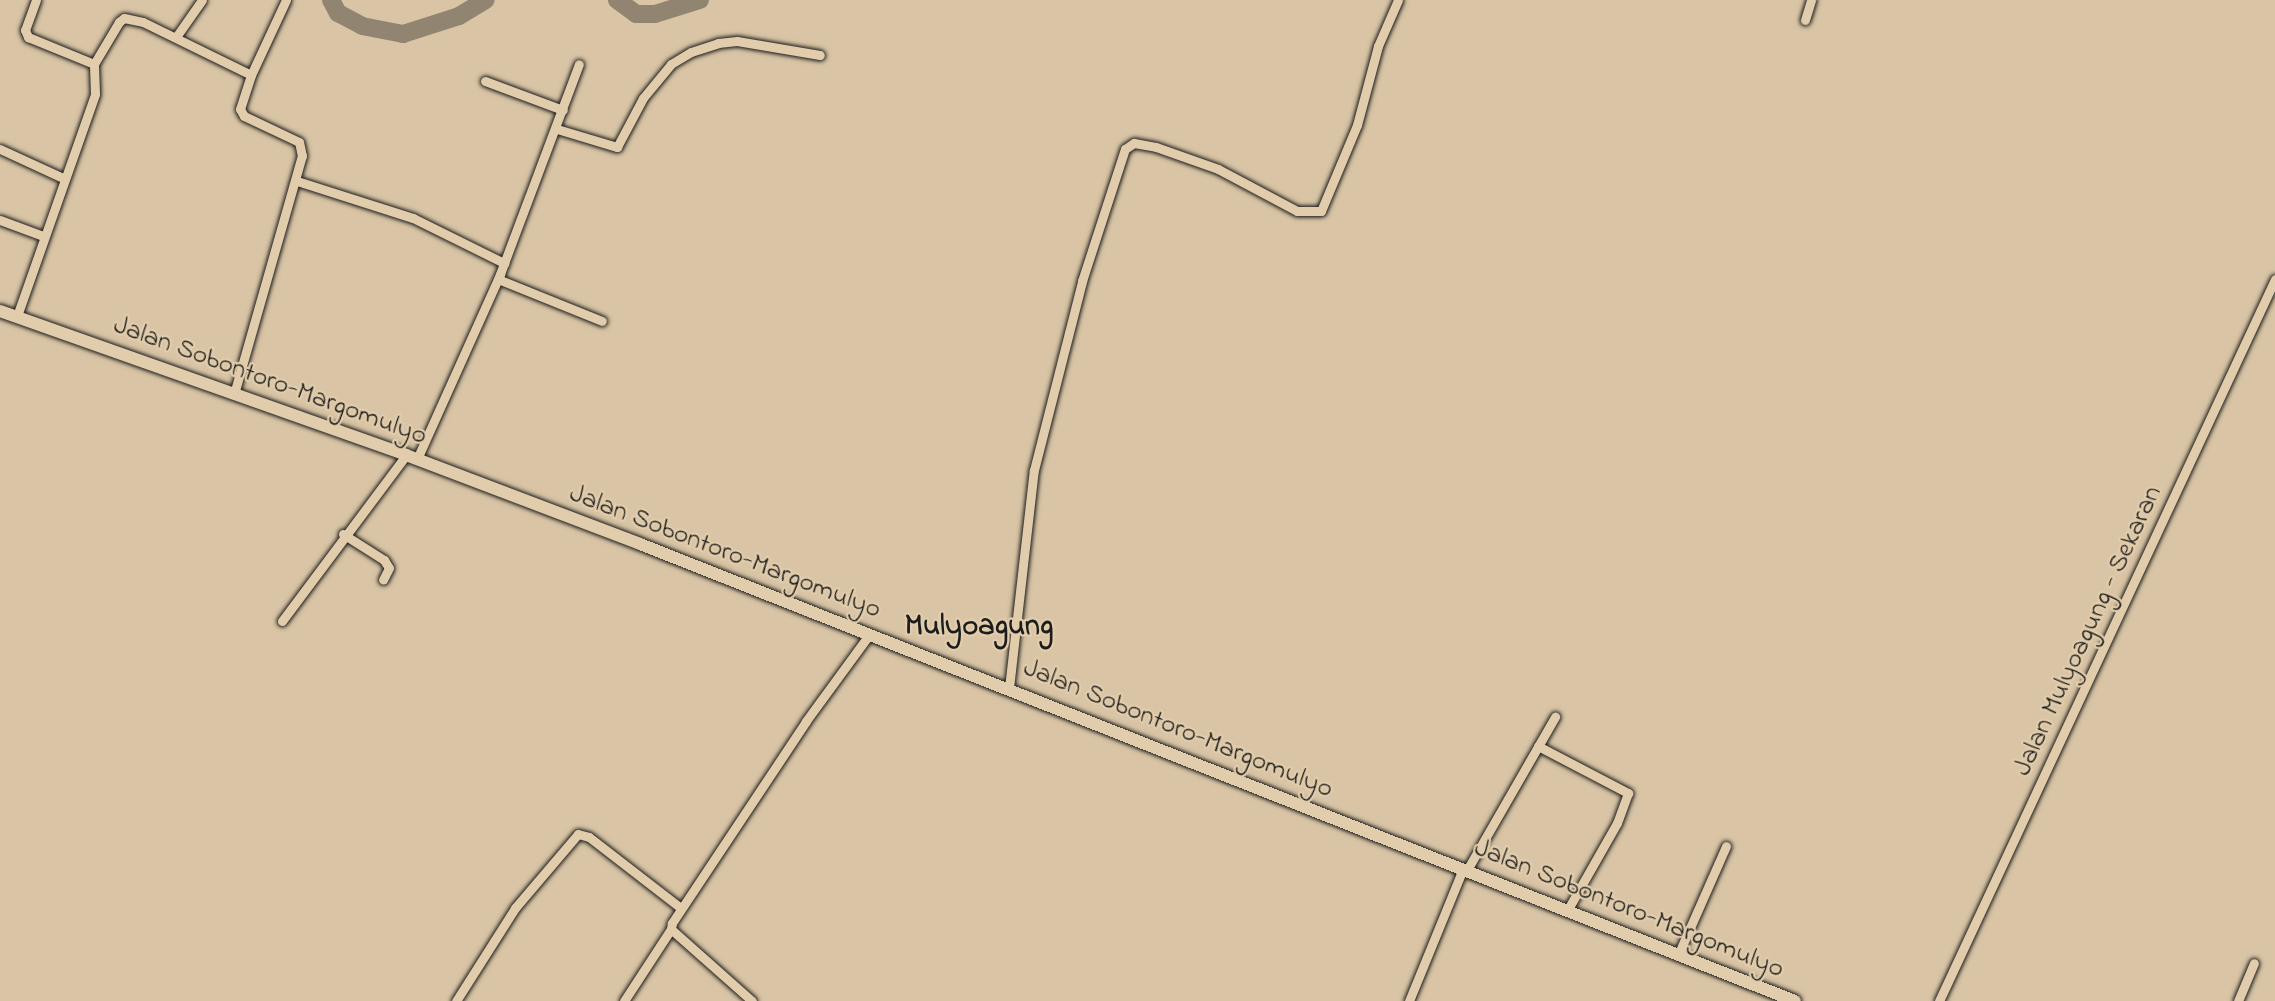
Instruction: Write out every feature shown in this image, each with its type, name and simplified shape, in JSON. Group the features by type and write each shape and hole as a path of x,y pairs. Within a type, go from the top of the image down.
{"street":[{"path":"36,0 25,30 28,37 94,64"},
{"path":"176,37 202,0"},
{"path":"234,394 297,181 302,156 299,142 241,113 251,75 286,0"},
{"path":"1009,688 1034,470 1082,281 1125,149 1134,143 1155,147 1228,173 1297,211 1321,211 1357,125 1378,46 1398,0"},
{"path":"1805,20 1811,0"},
{"path":"17,316 63,178 95,94 94,64 124,18 176,37 251,75"},
{"path":"557,129 616,147 643,98 670,64 691,52 718,43 737,42 820,55"},
{"path":"282,621 343,534 411,457 498,279 557,129 579,64"},
{"path":"485,81 563,110"},
{"path":"0,149 63,178"},
{"path":"297,181 413,218 504,263"},
{"path":"0,220 43,236"},
{"path":"498,279 602,321"},
{"name":"Jalan Mulyoagung - Sekaran","path":"1939,1001 2275,279"},
{"name":"Jalan Sobontoro-Margomulyo","path":"0,310 411,457 1009,688 1795,1001"},
{"path":"343,534 384,560 389,568 383,580"},
{"path":"624,1001 671,929 681,909 806,721 869,635"},
{"path":"1409,1001 1465,869 1555,717"},
{"path":"1538,746 1628,793 1617,823 1567,911"},
{"path":"456,1001 515,908 578,834 589,837 681,909"},
{"path":"1678,955 1726,846"},
{"path":"671,929 752,1001"},
{"path":"2238,1001 2254,963"}],"waterway":[{"path":"331,0 338,13 362,26 403,34 459,16 486,0"},
{"path":"617,0 636,14 655,14 700,0"}],"district":[{"name":"Mulyoagung","path":"979,627"}]}
